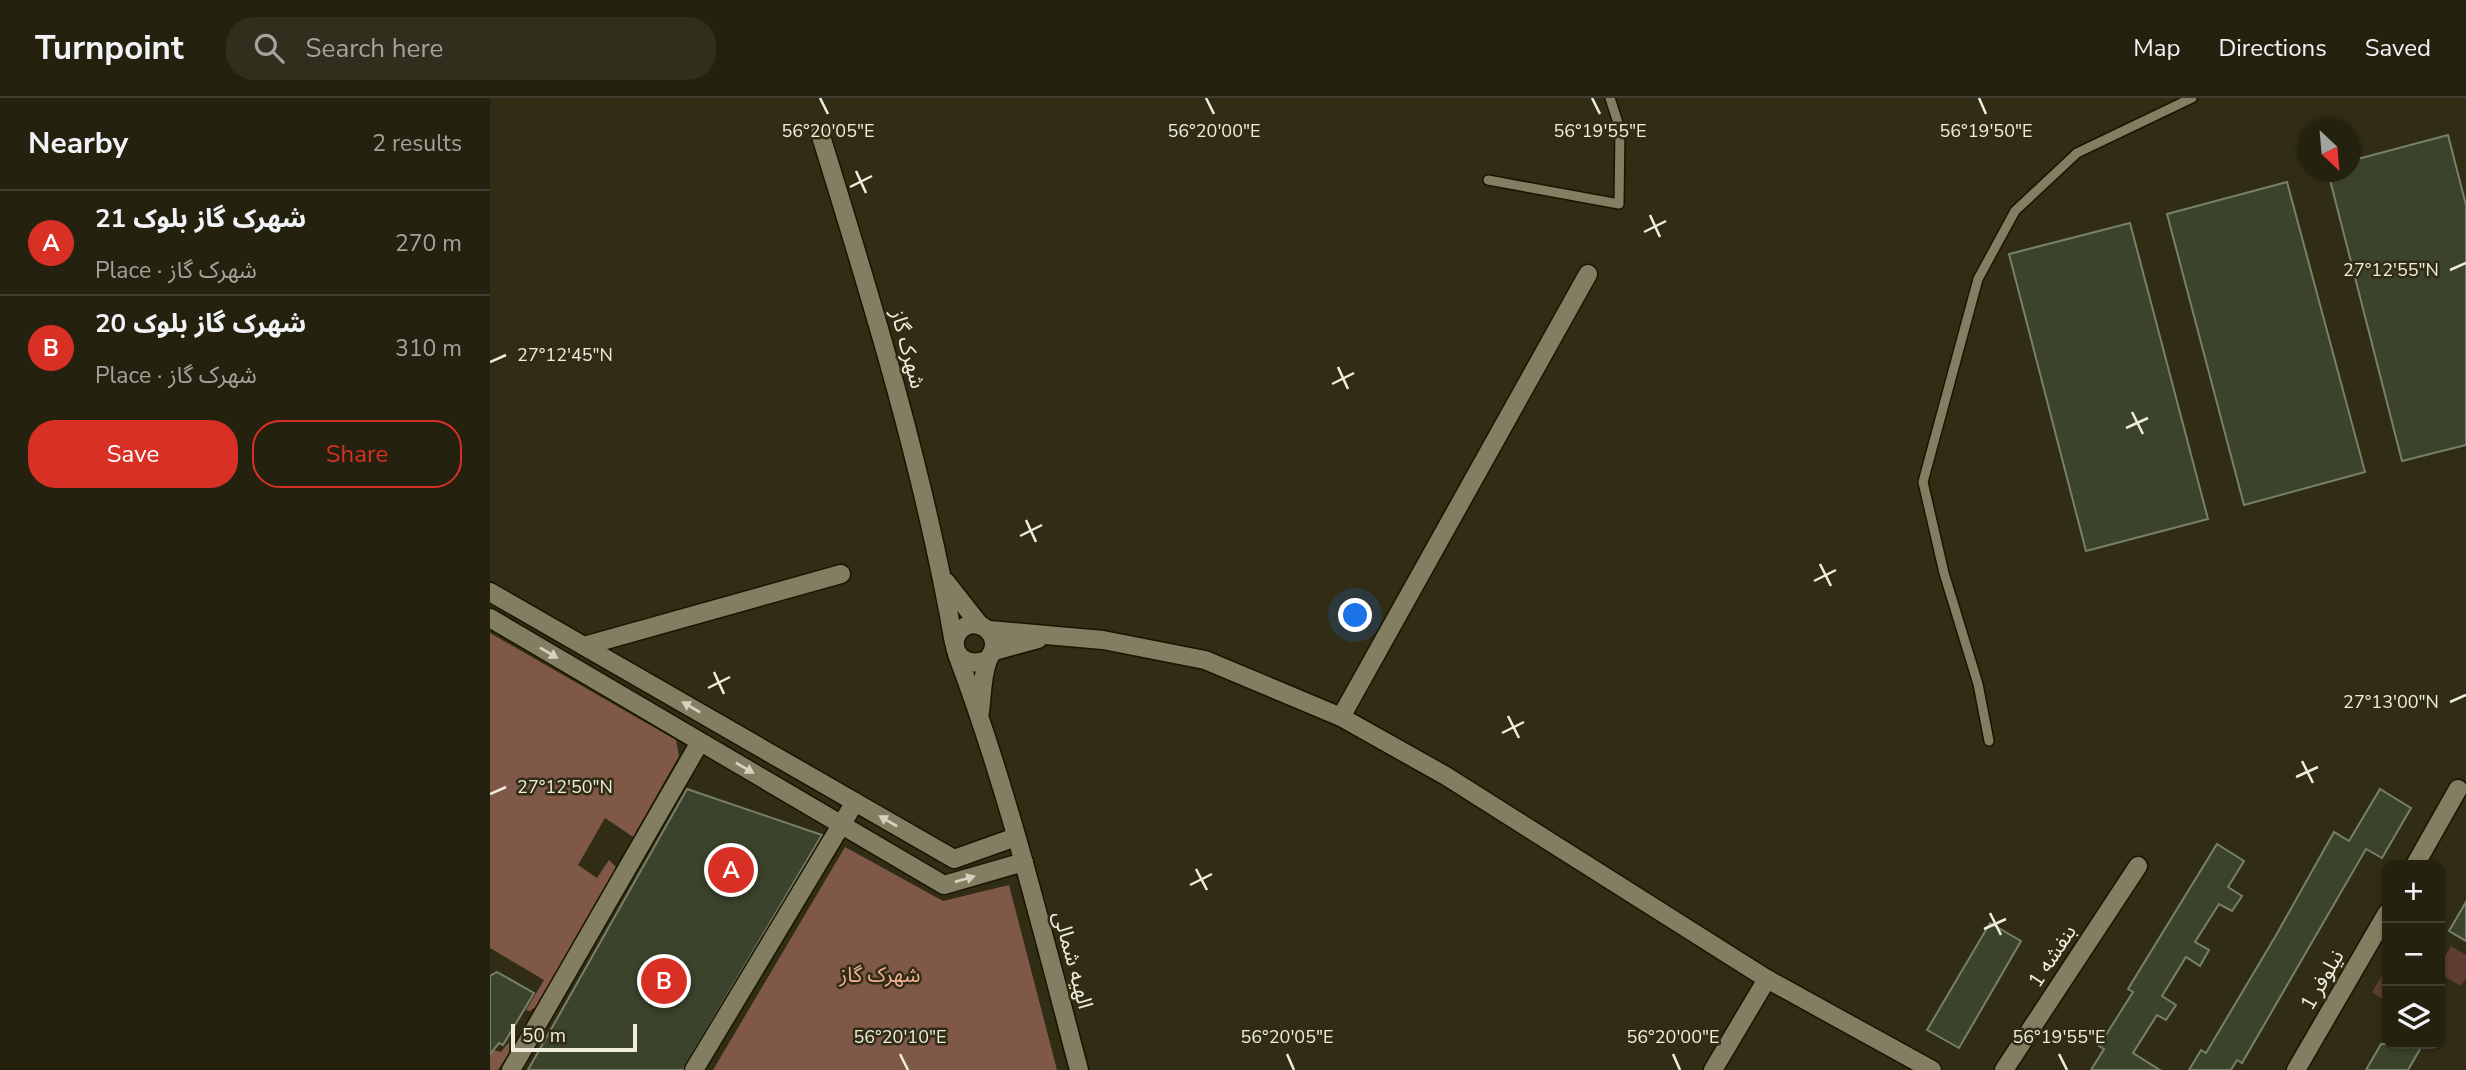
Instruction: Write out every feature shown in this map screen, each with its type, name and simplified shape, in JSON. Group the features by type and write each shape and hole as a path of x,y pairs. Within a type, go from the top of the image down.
{"street":[{"name":"شهرک گاز","path":"820,133 878,321 943,579 956,649 980,716"},
{"path":"1340,717 1588,274"},
{"path":"584,646 841,574"},
{"path":"943,579 994,640 980,716"},
{"path":"490,592 954,859 1016,837"},
{"path":"490,618 944,885 1024,862"},
{"path":"1048,636 990,656 976,664 965,662 956,649 958,632 967,625 1103,640 1205,660 1340,717 1446,776 1767,979 1932,1070"},
{"name":"الهیه شمالی","path":"980,716 1024,862 1079,1070"},
{"path":"511,1070 700,742"},
{"path":"2417,860 2458,789"},
{"path":"694,1070 855,802"},
{"name":"بنفشه 1","path":"2004,1070 2138,866"},
{"name":"نیلوفر 1","path":"2297,1070 2382,922"},
{"path":"1713,1070 1767,979"}],"lane":[{"path":"1488,180 1619,204 1620,129 1610,98"},
{"path":"1989,741 1978,684 1944,573 1923,482 1978,279 2015,211 2077,153 2192,98"}],"shaded area":[{"path":"2451,946 2466,955 2466,978 2461,986 2445,977 2445,956"},
{"path":"2382,975 2382,999 2372,992"}],"green space":[{"path":"490,633 676,740 679,756 633,837 605,818 578,865 597,878 609,860 616,867 538,1005 530,1011 526,1010 544,980 490,948"},
{"name":"شهرک گاز","path":"845,847 943,901 1009,885 1057,1070 713,1070"},
{"path":"509,1042 509,1053 498,1070 490,1070 490,1049 501,1052"}],"building":[{"path":"2448,135 2466,205 2466,445 2402,461 2331,182 2361,182 2361,158"},
{"path":"2287,182 2365,472 2244,505 2167,214"},
{"path":"2130,223 2208,519 2086,551 2009,254"},
{"path":"687,789 822,835 683,1070 528,1070"},
{"path":"2380,789 2411,808 2382,858 2366,849 2242,1063 2237,1060 2231,1070 2189,1070 2201,1050 2206,1053 2334,832 2349,841"},
{"path":"2217,844 2244,861 2228,887 2242,896 2232,911 2219,904 2195,942 2209,950 2200,966 2186,957 2162,996 2176,1005 2166,1020 2157,1015 2133,1053 2160,1070 2091,1070 2104,1049 2099,1046 2133,992 2128,989"},
{"path":"2466,902 2466,941 2449,931"},
{"path":"1990,923 2021,941 1959,1048 1927,1030"},
{"path":"497,972 534,993 503,1045 499,1043 490,1054 490,976"},
{"path":"2381,1044 2382,1049 2420,1049 2408,1070 2366,1070"}],"place":[{"name":"شهرک گاز بلوک 21","path":"731,870"},
{"name":"شهرک گاز بلوک 20","path":"664,981"}]}
